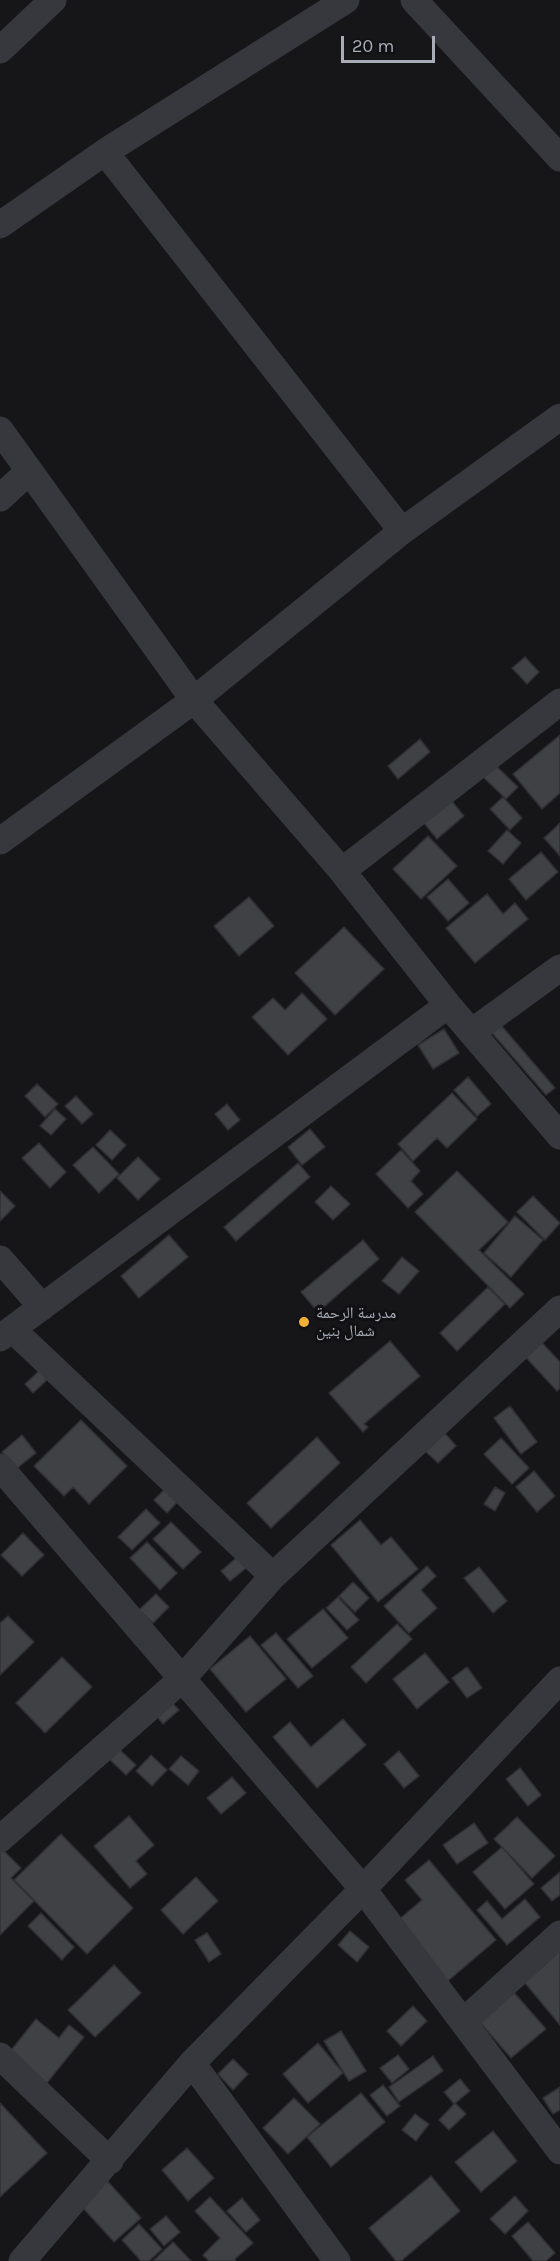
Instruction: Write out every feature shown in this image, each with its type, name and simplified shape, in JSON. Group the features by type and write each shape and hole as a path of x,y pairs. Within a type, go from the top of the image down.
{"street":[{"path":"0,50 54,0"},
{"path":"0,225 105,152 346,0"},
{"path":"414,0 560,158"},
{"path":"105,152 402,531"},
{"path":"0,841 194,700 402,531 560,417"},
{"path":"0,430 194,700 342,871 448,1005 473,1031 560,1136"},
{"path":"0,498 28,472"},
{"path":"342,871 560,702"},
{"path":"473,1031 560,968"},
{"path":"273,1576 6,1333 448,1005"},
{"path":"0,1258 42,1307"},
{"path":"0,1839 182,1679 273,1576 560,1309"},
{"path":"0,1467 363,1889 560,2151"},
{"path":"22,2261 192,2063 363,1889 560,1680"},
{"path":"463,2022 560,1934"},
{"path":"0,2056 110,2161"},
{"path":"192,2063 337,2261"}],"building":[{"path":"525,657 539,672 527,684 512,668"},
{"path":"560,735 560,793 542,809 513,774"},
{"path":"420,739 430,752 398,779 388,766"},
{"path":"490,760 518,787 506,799 478,772"},
{"path":"446,794 464,816 437,839 419,817"},
{"path":"503,797 522,818 510,830 490,809"},
{"path":"560,823 560,856 544,838"},
{"path":"507,830 521,843 503,864 488,851"},
{"path":"428,836 457,866 421,899 393,869"},
{"path":"541,852 558,872 526,900 509,879"},
{"path":"448,879 469,903 448,921 427,897"},
{"path":"487,894 503,914 515,903 528,919 475,963 446,928"},
{"path":"249,897 274,926 239,956 214,926"},
{"path":"344,927 384,969 335,1015 295,973"},
{"path":"302,993 327,1019 288,1055 252,1017 273,998 285,1010"},
{"path":"494,1017 555,1088 546,1095 485,1025"},
{"path":"444,1029 459,1053 433,1069 418,1045"},
{"path":"468,1077 491,1104 477,1116 454,1090"},
{"path":"37,1084 58,1104 45,1117 25,1096"},
{"path":"452,1093 477,1119 447,1148 437,1138 413,1161 398,1144"},
{"path":"76,1096 93,1114 82,1124 65,1106"},
{"path":"227,1104 240,1120 228,1130 215,1114"},
{"path":"55,1109 66,1119 51,1135 40,1126"},
{"path":"310,1129 325,1147 302,1165 288,1147"},
{"path":"110,1130 126,1145 112,1160 96,1145"},
{"path":"39,1143 66,1172 50,1188 22,1158"},
{"path":"93,1147 119,1174 99,1193 73,1165"},
{"path":"401,1150 420,1171 411,1181 423,1194 408,1208 376,1174"},
{"path":"138,1157 160,1179 138,1200 117,1178"},
{"path":"298,1163 310,1177 236,1241 224,1227"},
{"path":"457,1171 508,1222 479,1250 524,1294 510,1308 415,1212"},
{"path":"331,1186 350,1204 333,1220 315,1202"},
{"path":"0,1191 15,1206 0,1221"},
{"path":"533,1196 560,1223 545,1240 517,1212"},
{"path":"515,1216 543,1240 511,1277 484,1253"},
{"path":"169,1235 188,1257 139,1298 121,1276"},
{"path":"363,1240 379,1259 318,1312 301,1292"},
{"path":"402,1257 419,1271 399,1294 382,1281"},
{"path":"488,1287 505,1304 457,1351 440,1333"},
{"path":"535,1335 560,1362 560,1388 557,1391 519,1350"},
{"path":"390,1341 420,1376 364,1424 368,1427 363,1432 329,1393"},
{"path":"40,1370 48,1379 33,1393 25,1384"},
{"path":"510,1406 537,1442 521,1454 494,1418"},
{"path":"81,1420 127,1466 89,1504 73,1487 64,1496 34,1466"},
{"path":"443,1431 456,1446 438,1463 424,1450"},
{"path":"22,1435 36,1453 16,1469 2,1452"},
{"path":"317,1437 340,1463 271,1528 247,1503"},
{"path":"501,1438 529,1468 512,1484 484,1454"},
{"path":"534,1471 555,1496 537,1512 516,1487"},
{"path":"170,1484 182,1497 167,1513 154,1500"},
{"path":"495,1487 505,1493 495,1511 484,1504"},
{"path":"146,1509 160,1523 132,1550 118,1537"},
{"path":"360,1520 381,1545 391,1537 418,1569 378,1602 331,1545"},
{"path":"171,1522 201,1552 183,1569 153,1539"},
{"path":"23,1533 44,1555 22,1576 1,1555"},
{"path":"147,1542 177,1573 160,1590 130,1558"},
{"path":"241,1554 250,1565 230,1581 221,1571"},
{"path":"427,1566 436,1576 421,1590 437,1608 409,1633 384,1606"},
{"path":"479,1567 507,1601 493,1613 464,1578"},
{"path":"353,1582 369,1598 355,1612 339,1596"},
{"path":"156,1594 169,1607 153,1623 139,1610"},
{"path":"338,1597 359,1620 347,1630 326,1608"},
{"path":"323,1609 348,1638 312,1668 287,1639"},
{"path":"8,1616 34,1642 0,1675 0,1623"},
{"path":"397,1624 412,1639 366,1683 351,1667"},
{"path":"276,1633 313,1676 298,1688 261,1645"},
{"path":"250,1636 286,1679 246,1712 210,1669"},
{"path":"425,1653 449,1682 417,1709 393,1679"},
{"path":"62,1657 92,1687 45,1733 16,1703"},
{"path":"467,1667 482,1688 467,1698 452,1678"},
{"path":"167,1697 179,1710 163,1724 152,1710"},
{"path":"343,1719 366,1745 317,1788 273,1737 290,1722 311,1747"},
{"path":"117,1747 136,1765 126,1775 107,1757"},
{"path":"399,1751 419,1776 404,1788 384,1764"},
{"path":"151,1755 167,1770 152,1786 136,1771"},
{"path":"181,1756 199,1771 188,1785 169,1769"},
{"path":"520,1768 541,1795 528,1806 506,1779"},
{"path":"232,1777 246,1793 221,1814 207,1798"},
{"path":"129,1816 154,1845 136,1861 147,1874 130,1888 94,1846"},
{"path":"517,1817 555,1856 532,1878 494,1839"},
{"path":"474,1823 488,1843 457,1864 443,1845"},
{"path":"61,1834 133,1908 87,1954 14,1880"},
{"path":"0,1847 21,1868 11,1878 34,1901 0,1935"},
{"path":"502,1847 534,1884 505,1909 473,1872"},
{"path":"429,1860 496,1940 442,1986 391,1926 422,1900 405,1880"},
{"path":"560,1872 560,1895 552,1901 541,1888"},
{"path":"196,1877 218,1901 183,1934 161,1910"},
{"path":"525,1899 540,1917 507,1945 477,1910 487,1901 502,1919"},
{"path":"41,1913 74,1947 62,1960 28,1926"},
{"path":"350,1931 369,1947 357,1962 338,1945"},
{"path":"207,1933 221,1954 209,1962 195,1940"},
{"path":"560,1950 560,2025 520,1977"},
{"path":"114,1965 141,1993 95,2037 68,2010"},
{"path":"511,1989 546,2029 511,2058 477,2019"},
{"path":"413,2006 427,2021 401,2046 387,2031"},
{"path":"36,2019 59,2038 69,2025 84,2037 46,2084 9,2053"},
{"path":"341,2031 366,2071 349,2081 324,2041"},
{"path":"318,2043 343,2073 308,2103 283,2074"},
{"path":"398,2055 409,2069 392,2083 380,2068"},
{"path":"433,2056 443,2071 399,2102 389,2087"},
{"path":"233,2059 248,2074 233,2090 218,2074"},
{"path":"460,2079 470,2091 454,2104 444,2092"},
{"path":"383,2085 400,2106 387,2116 370,2095"},
{"path":"560,2087 560,2110 553,2114 543,2098"},
{"path":"361,2093 385,2122 331,2167 307,2137"},
{"path":"294,2098 320,2124 288,2154 263,2128"},
{"path":"0,2103 47,2153 0,2197"},
{"path":"455,2103 466,2114 449,2130 439,2120"},
{"path":"415,2114 429,2124 416,2141 402,2130"},
{"path":"493,2131 517,2161 481,2192 455,2162"},
{"path":"187,2148 214,2178 188,2201 162,2170"},
{"path":"101,2174 141,2218 114,2242 74,2198"},
{"path":"431,2176 460,2211 401,2261 396,2261 369,2228"},
{"path":"515,2196 528,2211 505,2234 490,2219"},
{"path":"210,2197 253,2243 235,2259 236,2261 209,2261 203,2255 220,2238 195,2211"},
{"path":"242,2198 260,2220 246,2232 227,2211"},
{"path":"166,2216 180,2232 164,2246 150,2229"},
{"path":"528,2222 555,2253 546,2261 533,2261 512,2236"},
{"path":"139,2224 162,2249 149,2261 141,2261 122,2240"},
{"path":"173,2242 191,2261 153,2261"}],"place":[{"name":"مدرسة الرحمة شمال بنين","path":"304,1322"}]}
